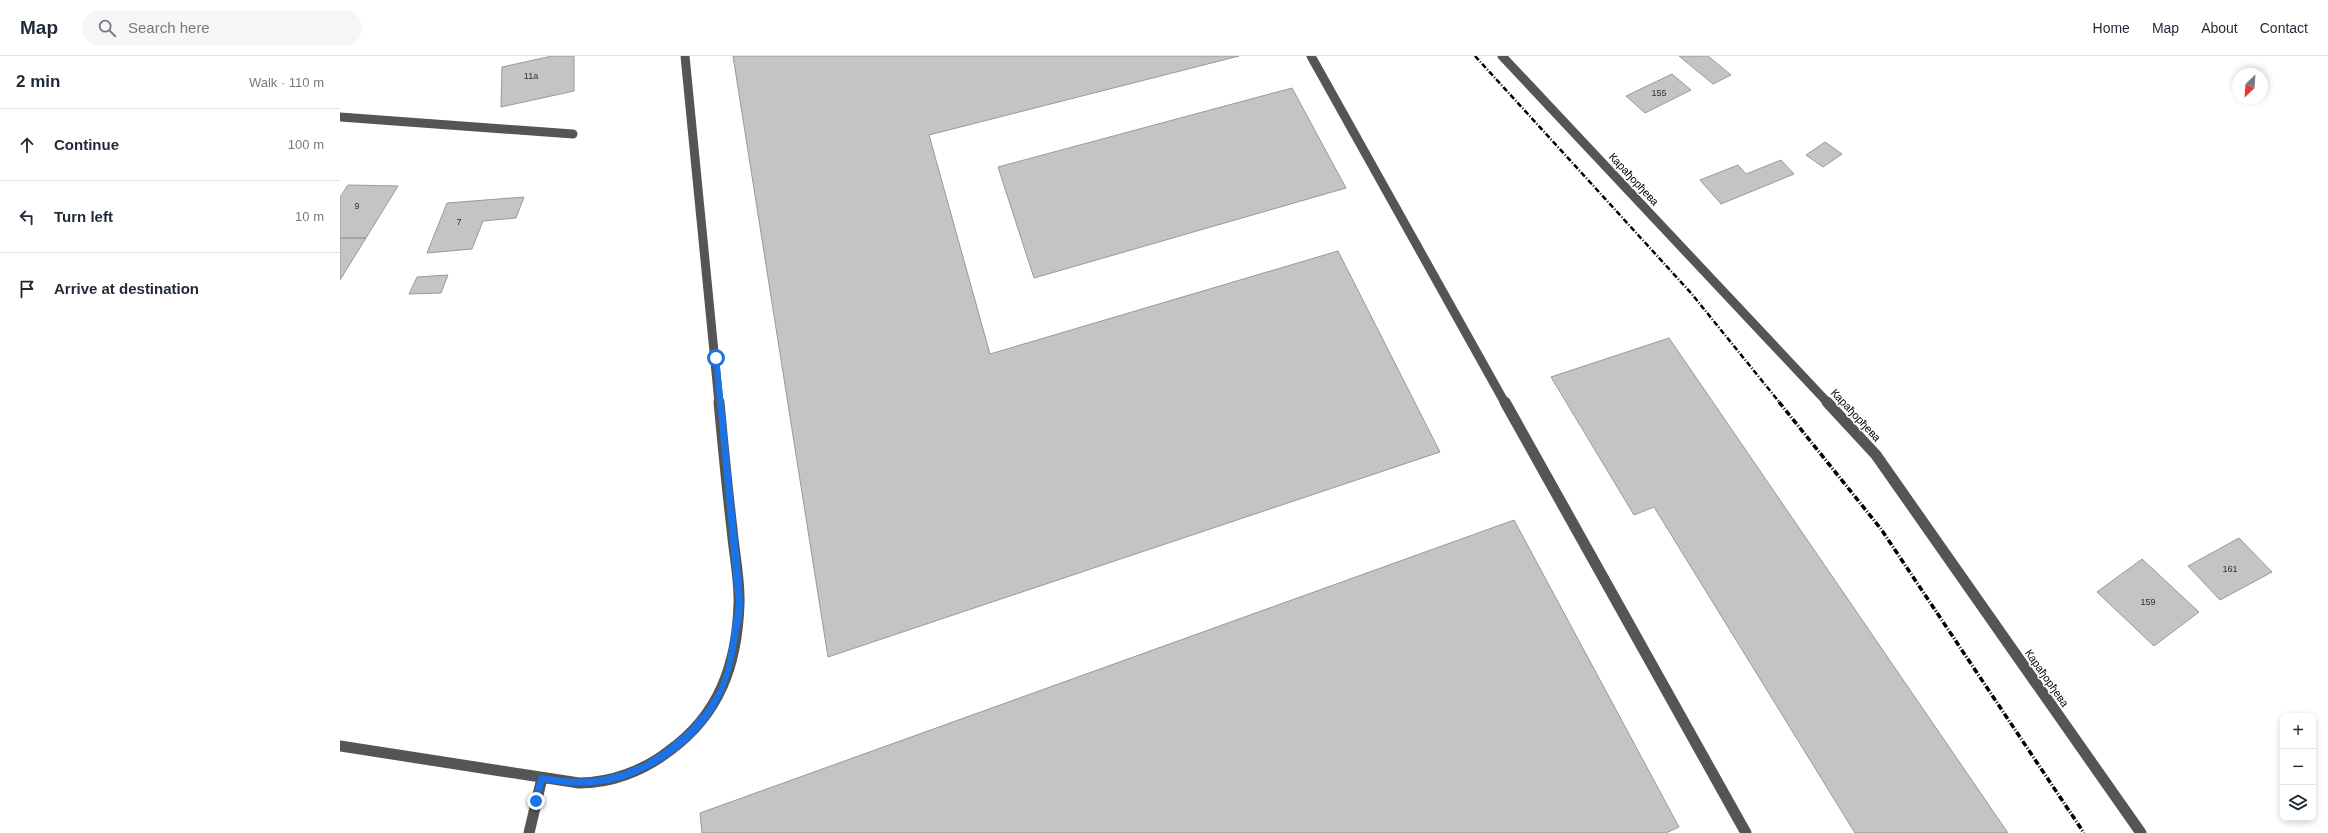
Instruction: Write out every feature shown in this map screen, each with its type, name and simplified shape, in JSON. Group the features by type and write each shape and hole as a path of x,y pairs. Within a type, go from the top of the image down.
{"street":[{"path":"340,746 573,783 597,782 622,776 646,766 670,751 691,733 715,701 730,668 739,604 685,56"},
{"path":"1311,56 1746,833"},
{"name":"Карађорђева","path":"1502,56 1876,455 2141,833"},
{"path":"340,117 573,134"},
{"path":"529,833 542,778"}],"building":[{"path":"552,56 574,56 574,91 501,107 502,67"},
{"path":"733,56 1239,56 929,135 990,354 1338,251 1440,452 828,657"},
{"path":"1679,56 1708,56 1731,75 1713,84"},
{"path":"1672,74 1691,90 1645,113 1626,96"},
{"path":"1292,88 1346,188 1034,278 998,167"},
{"path":"1825,142 1842,154 1823,167 1806,155"},
{"path":"1781,160 1794,174 1721,204 1700,180 1738,165 1746,174"},
{"path":"348,185 398,186 366,238 340,238 340,197"},
{"path":"524,197 516,218 483,221 472,249 427,253 447,203"},
{"path":"340,238 366,238 340,280"},
{"path":"448,275 441,293 409,294 417,277"},
{"path":"1669,338 2008,833 1855,833 1654,507 1634,515 1551,377"},
{"path":"1514,520 1679,827 1666,833 702,833 700,813"},
{"path":"2239,538 2272,572 2220,600 2188,566"},
{"path":"2142,559 2199,612 2154,646 2097,592"}],"railway":[{"path":"1475,56 1691,293 1780,403"},
{"path":"1779,402 1881,529 2084,833"}],"route":[{"path":"536,801 542,778 573,783 597,782 622,776 646,766 670,751 691,733 708,712 722,690 730,668 739,604 716,358"}]}
